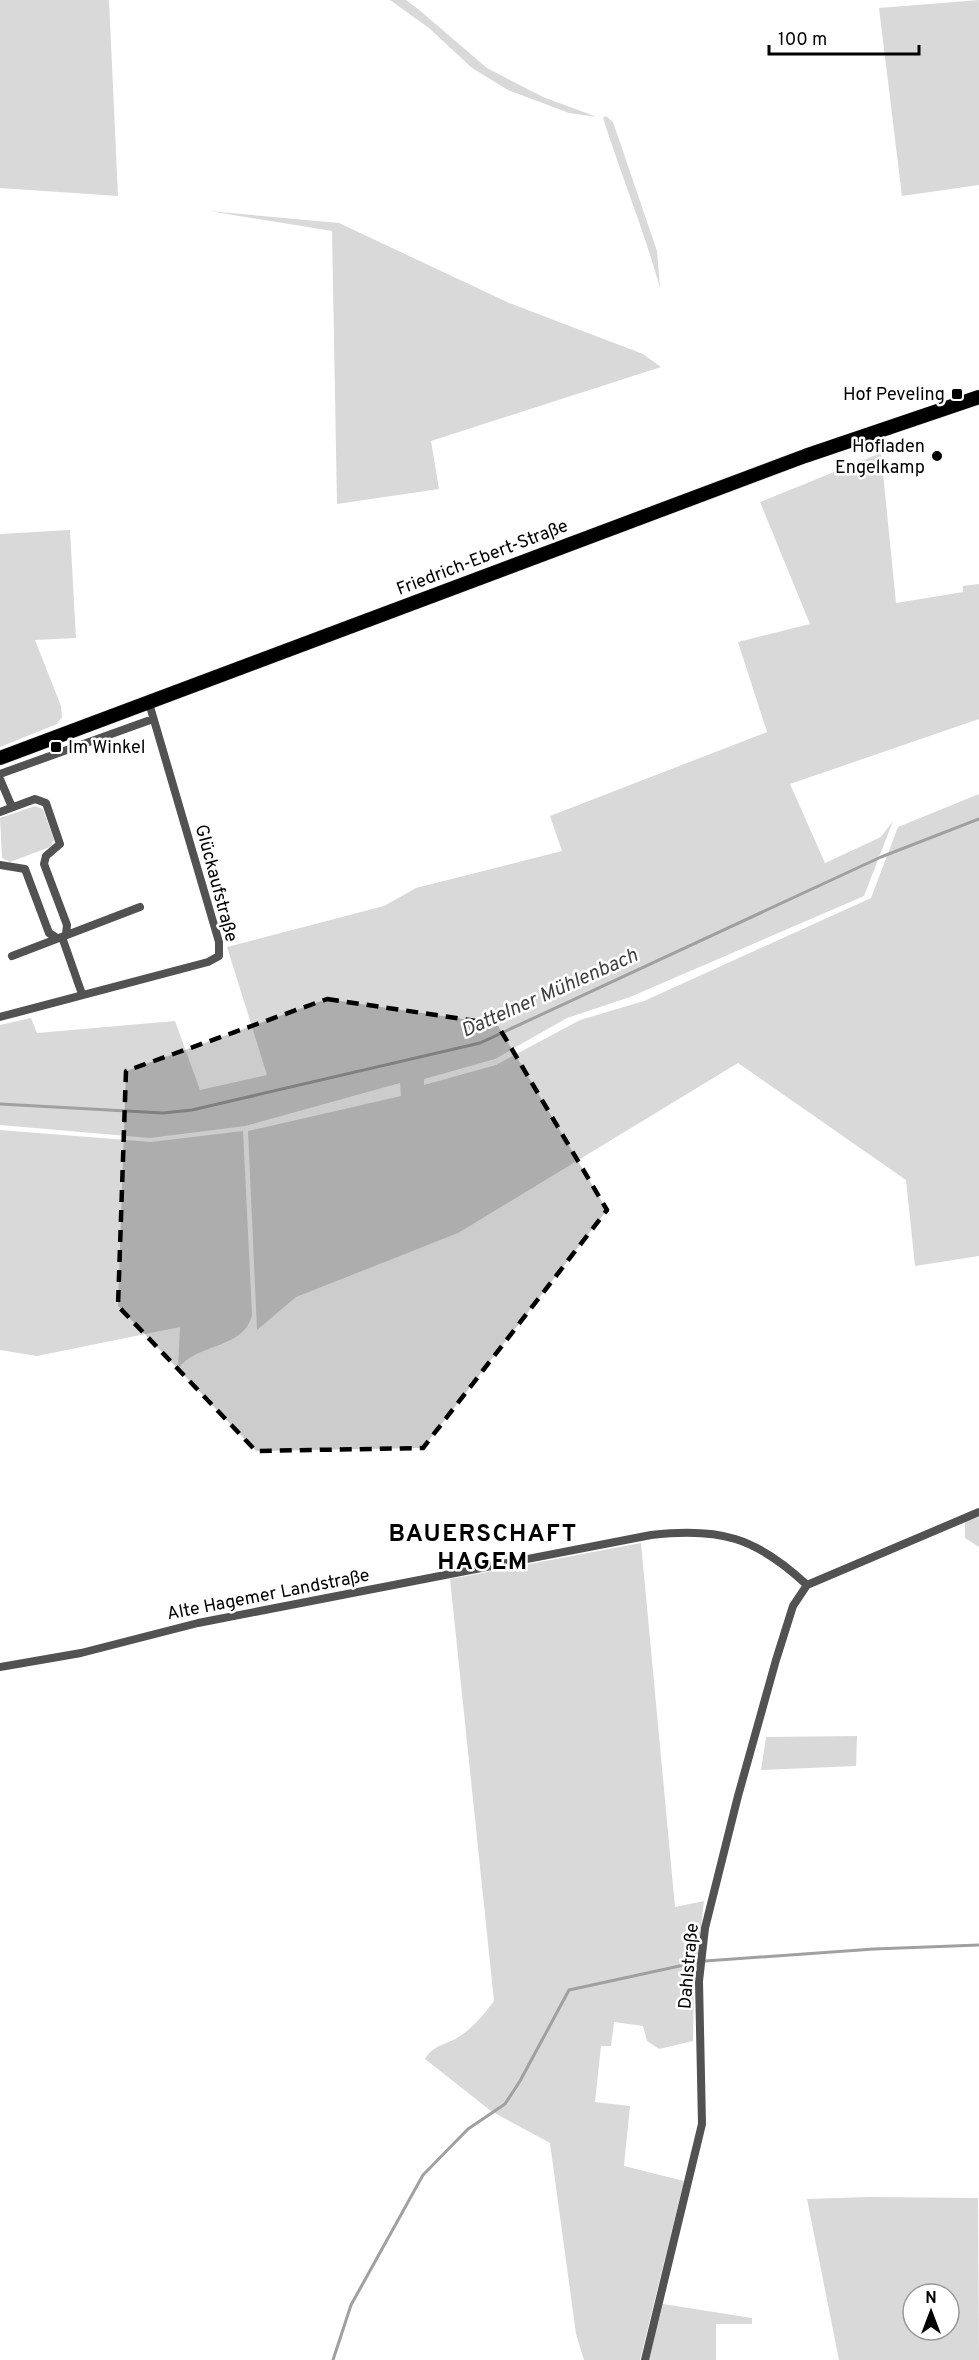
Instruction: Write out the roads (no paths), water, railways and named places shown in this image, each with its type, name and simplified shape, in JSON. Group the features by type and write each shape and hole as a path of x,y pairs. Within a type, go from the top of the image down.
{"main road":[{"name":"Friedrich-Ebert-Straße","path":"0,758 834,445 979,397"}],"street":[{"name":"Glückaufstraße","path":"0,1017 208,962 219,956 219,942 149,703"},
{"path":"0,774 153,719"},
{"path":"0,779 12,807"},
{"path":"0,812 35,799 46,803 60,844 46,856 44,864 67,925 62,936 82,994"},
{"path":"0,865 25,869 50,933 62,936"},
{"path":"12,956 140,907"},
{"path":"807,1584 979,1512"},
{"name":"Alte Hagemer Landstraße","path":"0,1667 81,1653 198,1623 651,1535 687,1531 724,1534 767,1551 807,1584"},
{"name":"Dahlstraße","path":"645,2360 702,2124 699,1981 705,1928 738,1796 776,1660 793,1606 807,1584"}],"waterway":[{"name":"Dattelner Mühlenbach","path":"0,1104 163,1113 192,1110 480,1043 881,857 979,819"},
{"path":"705,1961 874,1949 979,1945"},
{"path":"333,2360 351,2305 423,2175 468,2129 505,2104 520,2081 569,1990 698,1962"}],"place":[{"name":"Hof Peveling","path":"957,394"},
{"name":"Hofladen Engelkamp","path":"937,456"},
{"name":"Im Winkel","path":"56,747"}],"district":[{"name":"BAUERSCHAFT HAGEM","path":"483,1547"}]}
